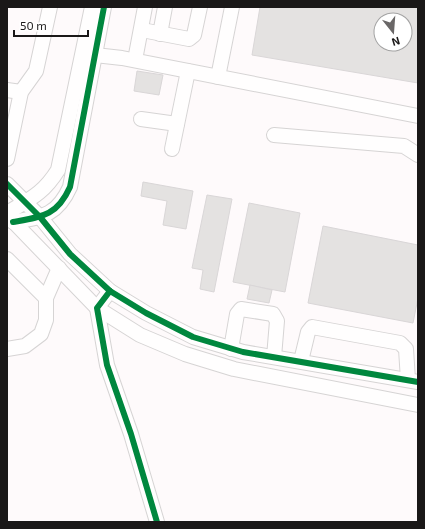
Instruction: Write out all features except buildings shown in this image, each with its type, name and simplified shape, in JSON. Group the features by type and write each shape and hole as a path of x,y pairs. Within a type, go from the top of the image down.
{"street":[{"path":"7,159 21,92 36,71 50,7"},
{"path":"9,217 25,202 38,195 48,185 58,170 92,7"},
{"path":"9,217 40,217 53,211 63,202 70,187 104,7"},
{"path":"135,60 142,30 145,7"},
{"path":"160,34 164,7"},
{"path":"142,30 189,39 194,35 200,7"},
{"path":"218,76 232,7"},
{"path":"95,55 135,60 418,116"},
{"path":"172,149 188,71"},
{"path":"7,90 21,92"},
{"path":"141,119 177,124"},
{"path":"274,135 404,146 418,155"},
{"path":"7,184 40,217 70,254 110,291 146,313 193,337 231,349 413,381 406,349 400,343 312,327 308,332 301,361"},
{"path":"9,217 97,308 140,335 185,354 234,369 418,405"},
{"path":"7,259 46,298"},
{"path":"7,349 26,346 41,334 46,320 46,298 59,268"},
{"path":"110,291 97,308 107,365 131,434 157,522"},
{"path":"231,349 237,314 241,309 273,314 277,321 274,357"}],"cycle path":[{"path":"13,222 48,214 60,204 70,187 104,7"},
{"path":"7,184 40,217 70,254 110,291 146,313 193,337 243,352 418,382"},
{"path":"110,291 97,308 107,365 131,434 157,522"}]}
